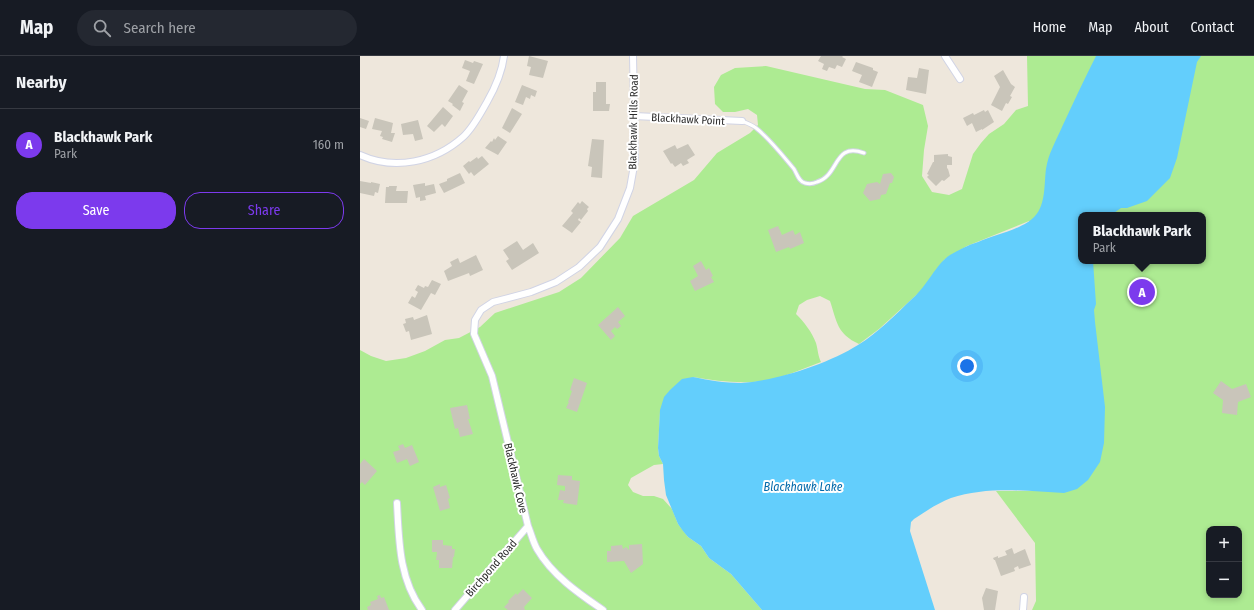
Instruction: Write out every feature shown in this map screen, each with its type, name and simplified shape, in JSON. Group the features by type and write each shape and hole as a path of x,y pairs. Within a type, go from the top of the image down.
{"street":[{"path":"360,155 384,162 404,163 426,159 447,149 464,136 479,116 494,90 503,64 504,56"},
{"name":"Blackhawk Hills Road","path":"475,320 481,310 493,302 531,292 556,282 579,267 600,247 618,219 630,188 635,160 634,56"},
{"path":"945,56 960,79"},
{"name":"Blackhawk Point","path":"634,116 742,121"},
{"name":"Blackhawk Cove","path":"475,320 474,334 492,376 528,526 536,549 553,570 572,589 603,610"},
{"path":"397,503 400,553 405,577 417,603 422,610"},
{"name":"Birchpond Road","path":"455,610 528,526"},
{"path":"1023,610 1024,597"}],"lane":[{"path":"742,121 756,128 784,157 802,182 807,184 823,180 831,172 842,154 847,151 855,150 864,152"}],"green space":[{"path":"1027,56 1254,56 1254,610 1032,610 1036,601 1035,543 996,491 1034,491 1029,221 967,246 944,260 923,289 879,329 859,344 842,332 836,321 830,301 820,296 807,300 799,305 796,314 812,335 816,343 821,362 785,376 763,381 728,382 693,377 660,412 658,448 659,456 663,464 654,465 631,478 628,485 633,492 643,496 654,496 663,499 672,509 678,524 688,537 701,546 709,558 731,574 762,610 360,610 360,350 371,356 386,361 406,358 425,351 445,340 459,338 480,327 495,313 559,292 581,278 620,238 633,216 694,180 717,153 750,133 758,125 757,115 748,109 735,112 723,112 715,104 714,87 721,75 735,68 766,66 865,89 885,90 923,105 928,126 922,176 932,192 949,195 962,189 973,154 989,134 1004,124 1016,110 1028,106"}],"water":[{"name":"Blackhawk Lake","path":"1096,56 1201,56 1197,62 1177,158 1170,178 1147,201 1127,208 1121,208 1115,212 1078,212 1078,264 1093,264 1096,304 1094,310 1105,407 1104,443 1100,462 1088,480 1077,489 1064,493 1007,490 965,494 941,502 914,519 911,522 910,531 935,610 762,610 731,574 709,558 701,546 688,537 678,524 666,495 663,464 659,456 658,448 660,410 664,397 682,379 693,377 741,383 755,382 785,375 832,359 873,335 918,293 940,264 950,255 960,249 1024,225 1035,216 1039,211 1043,200 1046,169 1050,153"}],"building":[{"path":"529,56 548,61 543,78 529,75 531,67 527,66"},
{"path":"821,56 843,56 842,57 846,59 842,67 837,65 835,69 829,67 827,71 822,69 824,64 818,61"},
{"path":"465,60 483,64 474,84 466,81 470,71 462,68"},
{"path":"856,62 873,68 873,70 878,72 872,87 859,82 862,75 852,71"},
{"path":"919,68 929,70 926,94 906,90 908,77 917,78"},
{"path":"1003,70 1011,84 1015,87 1010,96 1012,97 1008,104 1006,103 1002,111 991,105 1000,87 994,76"},
{"path":"596,82 606,82 606,104 610,104 609,111 593,111 593,92 596,92"},
{"path":"459,85 468,91 462,102 464,103 460,111 448,101"},
{"path":"522,85 537,91 535,97 531,95 530,99 526,97 523,105 515,102"},
{"path":"443,107 453,116 445,127 442,124 434,132 427,126"},
{"path":"512,108 522,114 510,133 502,128"},
{"path":"984,110 985,112 988,110 994,122 976,132 972,123 967,126 963,118"},
{"path":"360,118 369,121 366,129 360,127"},
{"path":"375,118 393,123 391,133 395,133 392,142 382,139 383,137 380,136 382,131 372,129"},
{"path":"418,120 423,139 415,141 413,134 403,135 401,124"},
{"path":"498,136 507,142 498,155 485,148 494,138 495,140"},
{"path":"592,139 604,140 602,178 591,177 592,167 588,166"},
{"path":"688,144 695,155 687,160 689,163 683,166 681,163 675,167 672,163 671,164 663,151 675,145 677,149"},
{"path":"948,154 948,156 952,157 952,165 947,165 950,176 944,181 942,180 936,186 927,177 929,175 927,174 934,162 934,155"},
{"path":"482,156 489,164 474,176 471,172 469,174 463,166 469,161 470,162 477,157 478,159"},
{"path":"460,173 465,183 444,193 439,184"},
{"path":"891,173 894,177 886,194 881,195 880,199 870,201 863,193 867,184 877,182 880,184 883,174"},
{"path":"360,181 380,184 378,193 375,192 374,196 360,193"},
{"path":"425,183 425,186 434,184 436,193 425,196 426,200 420,201 420,197 416,198 413,185"},
{"path":"397,186 396,191 408,191 407,203 385,203 386,187"},
{"path":"582,201 589,207 587,209 588,211 581,220 579,218 578,220 581,222 572,233 562,226 573,213 571,211 578,202 580,204"},
{"path":"778,226 782,235 793,230 795,235 800,232 804,243 790,249 789,247 776,252 768,230"},
{"path":"517,241 523,250 533,243 539,253 512,270 506,261 509,259 503,250"},
{"path":"476,255 483,270 470,276 469,273 448,281 444,271 452,266 450,262 458,258 460,263"},
{"path":"701,261 706,270 709,268 714,282 695,291 690,281 698,276 693,266"},
{"path":"432,280 441,284 435,295 431,293 421,310 408,303 412,296 415,298 418,292 415,290 418,285 424,288 425,286 428,287"},
{"path":"618,307 625,316 618,322 621,326 617,329 615,327 611,331 615,336 611,340 598,325"},
{"path":"427,315 432,334 411,340 409,331 406,332 403,324 406,323 405,319 413,317 414,320"},
{"path":"574,378 587,383 577,412 566,408 572,391 570,390"},
{"path":"1221,381 1232,389 1246,384 1251,397 1238,402 1237,415 1222,413 1223,400 1213,393"},
{"path":"467,405 470,419 468,419 473,434 460,437 458,428 455,429 450,408"},
{"path":"403,444 405,448 412,445 419,462 410,466 407,459 397,463 393,452 400,450 398,446"},
{"path":"364,459 377,471 365,485 362,482 360,484 360,464"},
{"path":"558,475 572,476 572,480 580,481 577,505 563,503 564,500 558,500 560,490 565,491 565,486 557,485"},
{"path":"440,484 440,487 446,485 450,498 448,499 450,508 440,511 433,487"},
{"path":"432,540 443,540 443,545 452,546 452,549 455,549 452,568 439,568 439,560 436,560 437,552 432,552"},
{"path":"642,544 643,564 631,573 624,561 607,562 607,551 611,551 611,546 622,545 623,549 626,547 629,550 629,545"},
{"path":"1012,548 1014,554 1025,549 1031,565 1019,569 1018,566 1014,568 1015,571 1001,576 993,558 1007,555 1005,551"},
{"path":"986,588 998,591 995,610 984,610 982,598"},
{"path":"523,589 532,598 524,607 525,610 508,610 504,607 516,593 517,595"},
{"path":"380,595 381,598 384,597 389,610 368,610 367,607 371,605 370,602 378,599 377,596"}],"place":[{"name":"Blackhawk Park","path":"1142,292"}]}
